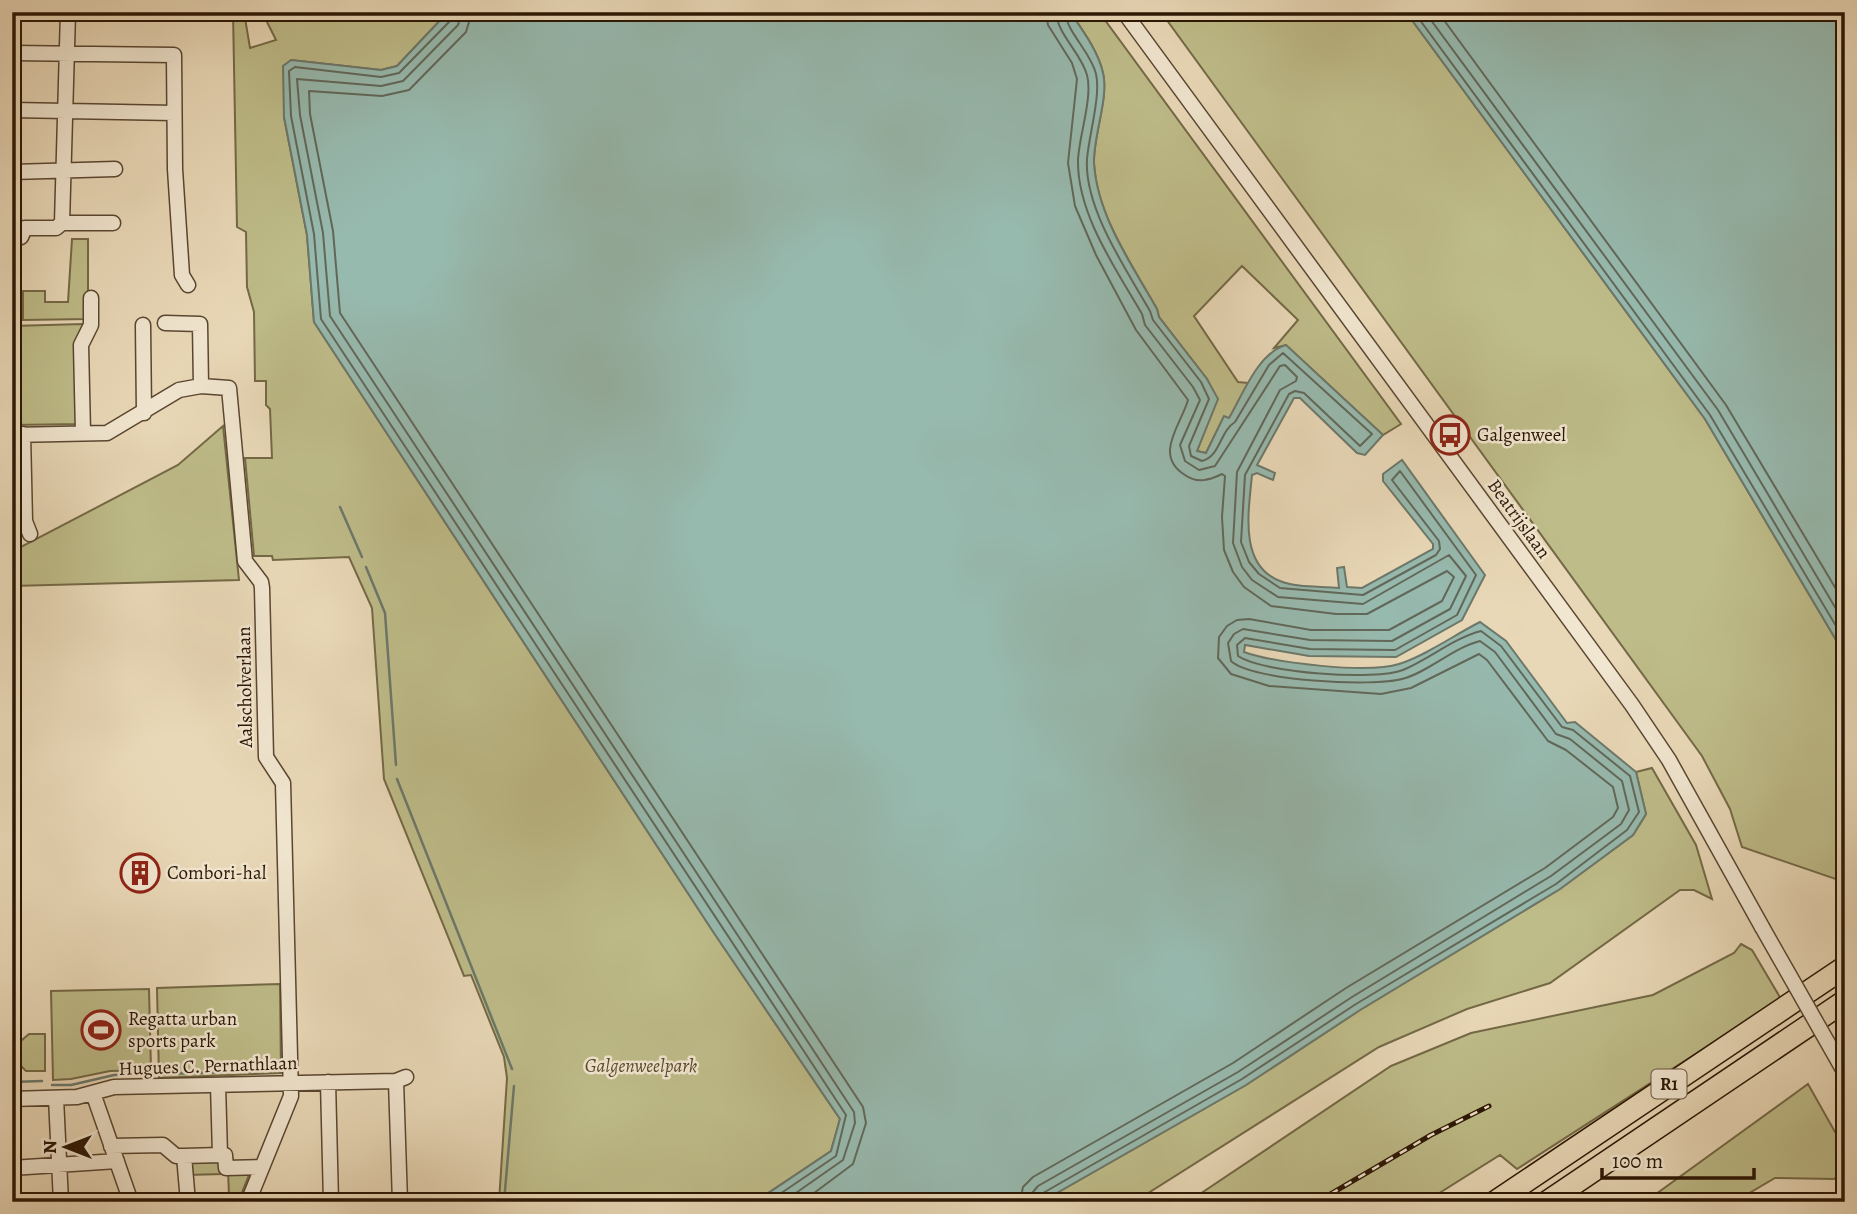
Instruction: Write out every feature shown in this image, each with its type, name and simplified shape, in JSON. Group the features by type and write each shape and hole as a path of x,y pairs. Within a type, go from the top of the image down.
{"highway":[{"name":"R1","path":"1495,1202 1845,967"},
{"name":"R1","path":"1547,1202 1845,1001"}],"street":[{"path":"62,223 68,12"},
{"name":"Beatrijslaan","path":"1124,12 1632,705 1669,760 1845,1073"},
{"path":"12,53 174,55 174,113 182,275 188,285"},
{"path":"12,110 174,113"},
{"path":"12,172 115,169"},
{"path":"21,237 25,228 56,228 62,223 113,223"},
{"path":"83,433 81,345 91,325 91,298"},
{"path":"30,534 25,522 18,435 107,433 179,390 201,386 200,324 165,323"},
{"path":"143,324 144,413"},
{"name":"Aalscholverlaan","path":"201,386 229,388 245,561 262,588 266,757 283,783 290,1101 248,1202"},
{"name":"Hugues C. Pernathlaan","path":"12,1099 57,1098 114,1087 401,1079 400,1202"},
{"path":"328,1082 331,1202"},
{"path":"218,1084 220,1154"},
{"path":"93,1093 131,1202"},
{"path":"57,1098 61,1202"},
{"path":"111,1146 163,1145 176,1156 225,1155 226,1168 262,1167"},
{"path":"182,1156 188,1202"},
{"path":"12,1168 60,1167 64,1163 117,1161"}],"green space":[{"name":"Galgenweelpark","path":"233,12 244,12 250,48 276,40 262,12 448,12 397,66 381,70 291,60 284,117 307,235 314,322 714,933 840,1119 831,1151 755,1202 499,1202 507,1078 504,1057 471,975 464,976 384,779 372,608 349,557 273,560 272,556 254,556 245,458 272,458 266,381 255,381 254,312 247,287 246,232 237,227"},
{"path":"1070,12 1099,12 1401,424 1383,435 1286,345 1274,348 1298,320 1242,266 1194,316 1238,382 1249,383 1229,419 1224,417 1206,453 1197,451 1217,399 1207,379 1159,317 1109,221 1097,183 1094,163 1104,94 1103,73 1094,49"},
{"path":"1161,12 1406,12 1705,419 1845,655 1845,892 1836,879 1742,847 1730,809 1702,756"},
{"path":"72,239 88,239 88,319 23,320 23,291 45,291 45,302 68,302"},
{"path":"12,255 18,255 18,321 12,321"},
{"path":"83,324 80,424 12,425 12,326"},
{"path":"223,426 239,580 12,586 12,532 21,547 178,465"},
{"path":"1652,768 1696,845 1712,899 1694,890 1680,890 1550,983 1467,1009 1379,1047 1134,1202 1041,1202 1246,1085 1360,1010 1560,889 1633,835 1646,814 1636,772"},
{"path":"1741,944 1752,950 1781,999 1517,1169 1500,1155 1425,1202 1188,1202 1391,1066 1471,1033 1653,995 1734,953"},
{"path":"280,984 281,1073 159,1078 157,988"},
{"name":"Regatta urban sports park","path":"149,989 151,1070 110,1071 53,1080 51,991"},
{"path":"29,1034 45,1034 45,1071 26,1071 15,1060 15,1046"},
{"path":"1808,1084 1835,1132 1845,1143 1845,1173 1834,1179 1775,1178 1734,1202 1645,1202"},
{"path":"223,1158 223,1174 187,1175 187,1159"},
{"path":"228,1170 251,1170 241,1195 229,1196"}],"water":[{"path":"448,12 1070,12 1094,49 1103,73 1104,94 1094,163 1097,183 1109,221 1159,317 1207,379 1218,399 1197,451 1206,453 1224,416 1229,418 1259,365 1276,349 1286,345 1383,435 1365,455 1357,453 1300,398 1294,398 1257,465 1275,473 1273,480 1257,473 1252,475 1248,519 1249,535 1257,562 1267,573 1280,581 1301,586 1339,588 1337,568 1344,567 1347,587 1362,588 1433,549 1433,544 1383,481 1383,474 1402,460 1485,575 1462,620 1396,657 1309,656 1245,645 1244,652 1322,666 1385,667 1420,655 1480,622 1506,641 1567,723 1575,722 1636,772 1646,814 1633,835 1560,889 1360,1010 1246,1085 1041,1202 755,1202 831,1151 840,1119 714,933 314,322 307,235 284,117 283,66 291,60 381,70 397,66"},
{"path":"1406,12 1845,12 1845,655 1705,419"}],"waterway":[{"path":"340,507 362,557"},
{"path":"366,567 385,613 396,765"},
{"path":"397,779 512,1069"},
{"path":"159,1074 277,1071"},
{"path":"52,1085 71,1085 114,1075 150,1074"},
{"path":"12,1082 42,1081"},
{"path":"504,1202 514,1086"}],"railway":[{"path":"1317,1202 1431,1135 1489,1106"}],"place":[{"name":"Galgenweel","path":"1450,435"},
{"name":"Combori-hal","path":"140,873"},
{"name":"Regatta urban sports park","path":"101,1030"}]}
